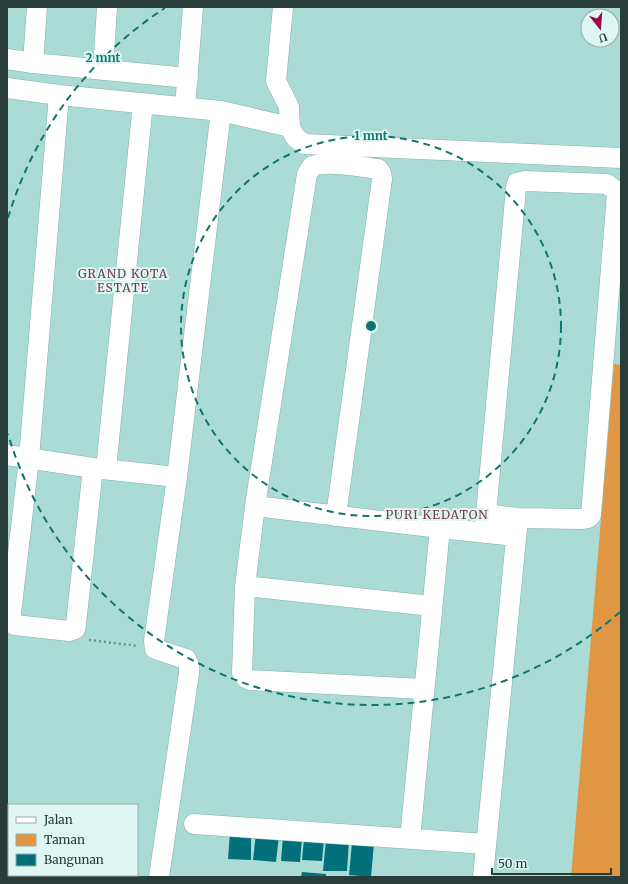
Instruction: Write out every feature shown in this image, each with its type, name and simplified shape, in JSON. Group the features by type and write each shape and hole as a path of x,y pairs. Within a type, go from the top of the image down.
{"street":[{"path":"33,63 36,7"},
{"path":"103,70 107,7"},
{"path":"185,107 193,7"},
{"path":"283,7 276,81 289,107 290,127 295,136 304,144 621,158"},
{"path":"7,59 33,63 188,78"},
{"path":"7,88 59,95 185,107 221,112 290,127"},
{"path":"59,95 29,458 11,614 15,625 68,631 75,629 76,624 100,468 144,103"},
{"path":"159,877 189,666 186,659 156,650 154,648 177,477 221,112"},
{"path":"336,516 382,180 381,173 378,169 319,164 312,166 307,174 255,506 245,586 242,673 250,680 424,689"},
{"path":"255,506 440,528 485,523 517,527 588,518 591,514 617,194 615,190 607,184 525,181 517,183 485,523"},
{"path":"7,455 177,477"},
{"path":"483,877 517,527"},
{"path":"410,839 440,528"},
{"path":"245,586 432,606"},
{"path":"194,824 486,844"}],"green space":[{"path":"614,364 621,365 621,877 571,877"}],"building":[{"path":"230,832 251,832 251,860 228,859"},
{"path":"256,833 279,836 276,862 253,860"},
{"path":"283,836 302,838 300,862 281,861"},
{"path":"304,839 324,840 322,861 302,860"},
{"path":"326,840 349,841 347,871 323,871"},
{"path":"352,842 374,843 371,877 349,875"},
{"path":"302,872 326,874 326,877 301,877"}],"district":[{"name":"GRAND KOTA ESTATE","path":"123,280"},
{"name":"PURI KEDATON","path":"437,514"}]}
